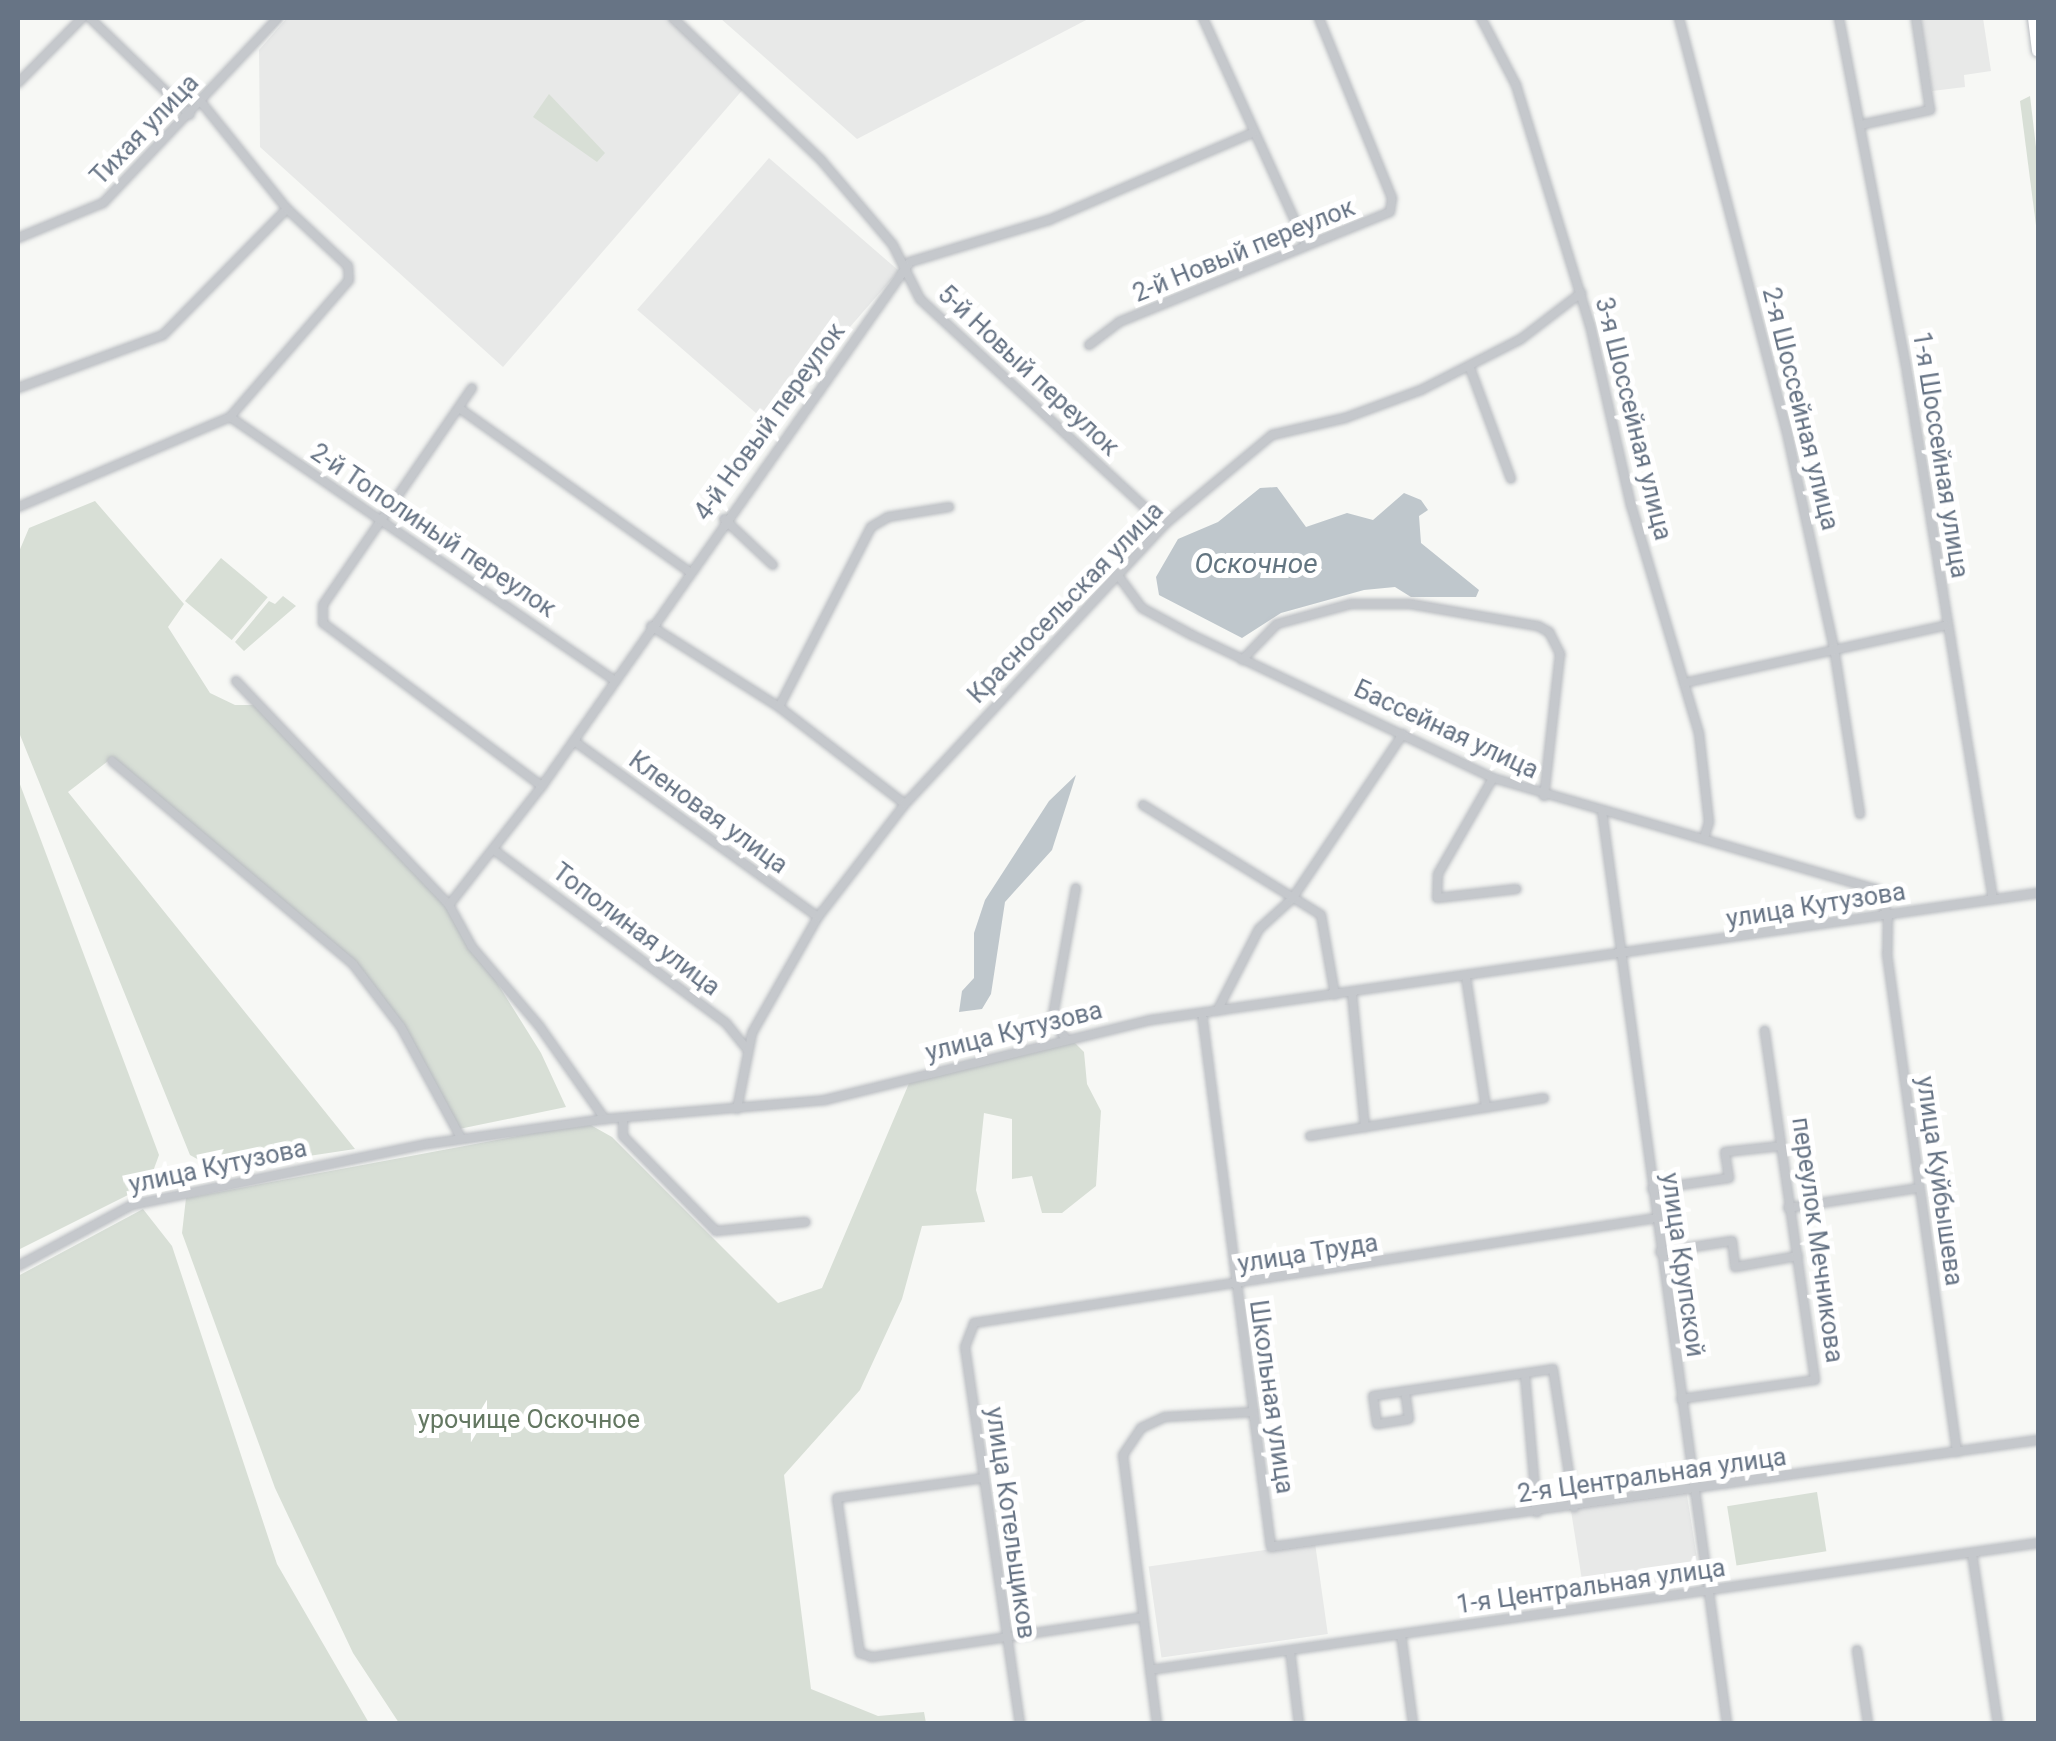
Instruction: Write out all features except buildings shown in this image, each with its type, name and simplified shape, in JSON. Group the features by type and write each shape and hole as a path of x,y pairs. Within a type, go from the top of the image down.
{"main road":[{"path":"2034,18 2038,51"}],"street":[{"path":"18,83 82,18"},
{"path":"90,18 190,114"},
{"name":"Тихая улица","path":"18,238 103,202 278,18"},
{"name":"5-й Новый переулок","path":"673,18 820,160 894,245 920,298 1164,525"},
{"path":"1203,18 1306,245"},
{"name":"2-й Новый переулок","path":"1089,345 1119,322 1386,216 1393,203 1319,18"},
{"name":"3-я Шоссейная улица","path":"1481,18 1516,85 1581,293 1631,505 1706,774 1704,838"},
{"name":"2-я Шоссейная улица","path":"1679,18 1786,428 1834,648 1860,814"},
{"name":"1-я Шоссейная улица","path":"1839,18 1994,900"},
{"path":"1860,125 1930,110 1916,18"},
{"path":"18,508 230,417 349,280 348,266 287,209 201,102"},
{"name":"4-й Новый переулок","path":"448,905 542,786 724,519 918,256 1049,220 1254,132"},
{"path":"18,388 163,335 287,209"},
{"name":"Красносельская улица","path":"737,1108 747,1049 818,917 905,804 1164,525 1272,435 1369,411 1470,368 1569,308 1581,293"},
{"path":"1470,368 1511,479"},
{"path":"472,388 324,605 322,624 542,786"},
{"path":"459,408 688,571"},
{"name":"2-й Тополиный переулок","path":"230,417 614,680"},
{"path":"780,707 870,527 888,517 948,507"},
{"path":"724,519 773,565"},
{"name":"Бассейная улица","path":"1117,574 1142,608 1242,660 1492,778 1544,796 1859,880 1876,889 1888,915"},
{"path":"1242,660 1277,624 1351,604 1446,608 1538,626 1549,632 1560,654 1544,796"},
{"path":"1684,684 1947,625"},
{"path":"651,626 780,707 905,804"},
{"path":"236,682 448,905 472,947 540,1027 605,1119"},
{"path":"1217,1011 1259,929 1292,899 1402,734"},
{"name":"Кленовая улица","path":"574,741 818,917"},
{"path":"112,761 353,964 401,1027 461,1138"},
{"path":"1492,778 1438,874 1437,898 1516,889"},
{"path":"1143,805 1321,915 1335,995"},
{"name":"улица Крупской","path":"1602,811 1704,1591 1727,1724"},
{"name":"Тополиная улица","path":"494,850 726,1023 747,1049"},
{"path":"1067,1040 1052,1021 1076,888"},
{"name":"улица Кутузова","path":"18,1266 112,1212 178,1191 461,1138 605,1119 858,1094 1067,1040 1202,1013 2038,893"},
{"name":"улица Куйбышева","path":"1888,915 1919,1188 1958,1452"},
{"path":"1466,977 1486,1107"},
{"path":"1352,992 1364,1127"},
{"name":"Школьная улица","path":"1202,1013 1271,1547"},
{"name":"переулок Мечникова","path":"1680,1399 1815,1380 1765,1031"},
{"path":"1310,1136 1544,1098"},
{"path":"623,1118 623,1136 716,1231 806,1222"},
{"path":"1652,1188 1729,1178 1725,1152 1781,1146"},
{"path":"1788,1208 1919,1188"},
{"name":"улица Труда","path":"968,1329 981,1320 1236,1286 1656,1218"},
{"path":"1660,1252 1732,1241 1735,1267 1798,1256"},
{"name":"улица Котельщиков","path":"968,1329 964,1347 1020,1724"},
{"path":"1405,1392 1409,1420 1377,1424 1373,1396 1553,1369 1574,1507"},
{"path":"1525,1374 1538,1512"},
{"path":"1157,1724 1121,1472 1130,1441 1165,1417 1254,1412"},
{"name":"2-я Центральная улица","path":"1271,1547 1692,1492 2038,1440"},
{"path":"983,1478 837,1498 864,1656 1143,1617"},
{"name":"1-я Центральная улица","path":"1150,1670 2038,1543"},
{"path":"1972,1553 1998,1724"},
{"path":"1401,1634 1413,1724"},
{"path":"1290,1650 1298,1724"},
{"path":"1856,1650 1868,1724"}],"shaded area":[{"path":"287,18 668,18 745,87 503,367 260,147 259,50"},
{"path":"720,18 1090,18 857,139"},
{"path":"1920,18 1983,18 1991,71 1964,75 1965,87 1932,91"},
{"path":"769,158 899,271 767,423 637,310"},
{"path":"1686,1489 1700,1579 1585,1597 1570,1507"},
{"path":"1315,1543 1328,1634 1161,1657 1149,1566"}],"green space":[{"path":"549,94 605,153 597,162 533,117"},
{"path":"2030,96 2038,164 2038,241 2020,101"},
{"path":"95,501 184,604 168,627 210,693 235,705 263,705 456,917 541,1053 566,1107 459,1129 403,1026 355,962 112,758 68,792 355,1149 217,1170 190,1155 18,730 18,554 29,528"},
{"path":"221,558 268,597 232,640 185,601"},
{"path":"283,596 296,606 244,651 235,642 269,601 275,604"},
{"path":"18,779 159,1155 148,1185 18,1250"},
{"name":"урочище Оскочное","path":"1072,1040 1084,1052 1087,1084 1101,1111 1096,1186 1062,1213 1042,1213 1032,1176 1012,1179 1012,1119 984,1113 976,1190 985,1222 922,1226 902,1299 860,1390 784,1475 811,1689 878,1716 924,1712 926,1723 399,1723 353,1653 275,1488 182,1233 186,1198 587,1123 612,1137 778,1303 822,1288 910,1081"},
{"path":"143,1209 172,1246 277,1564 369,1723 20,1723 18,1276"},
{"path":"1817,1492 1826,1551 1737,1565 1727,1506"}],"water":[{"name":"Оскочное","path":"1277,487 1306,527 1347,513 1373,520 1404,493 1421,500 1428,510 1419,516 1421,543 1479,590 1476,597 1411,597 1395,587 1364,590 1281,613 1242,638 1159,595 1156,577 1178,539 1218,522 1260,488"},
{"path":"1076,775 1052,850 1005,902 991,994 982,1009 959,1012 962,991 974,978 974,933 985,900 1049,801"}]}
